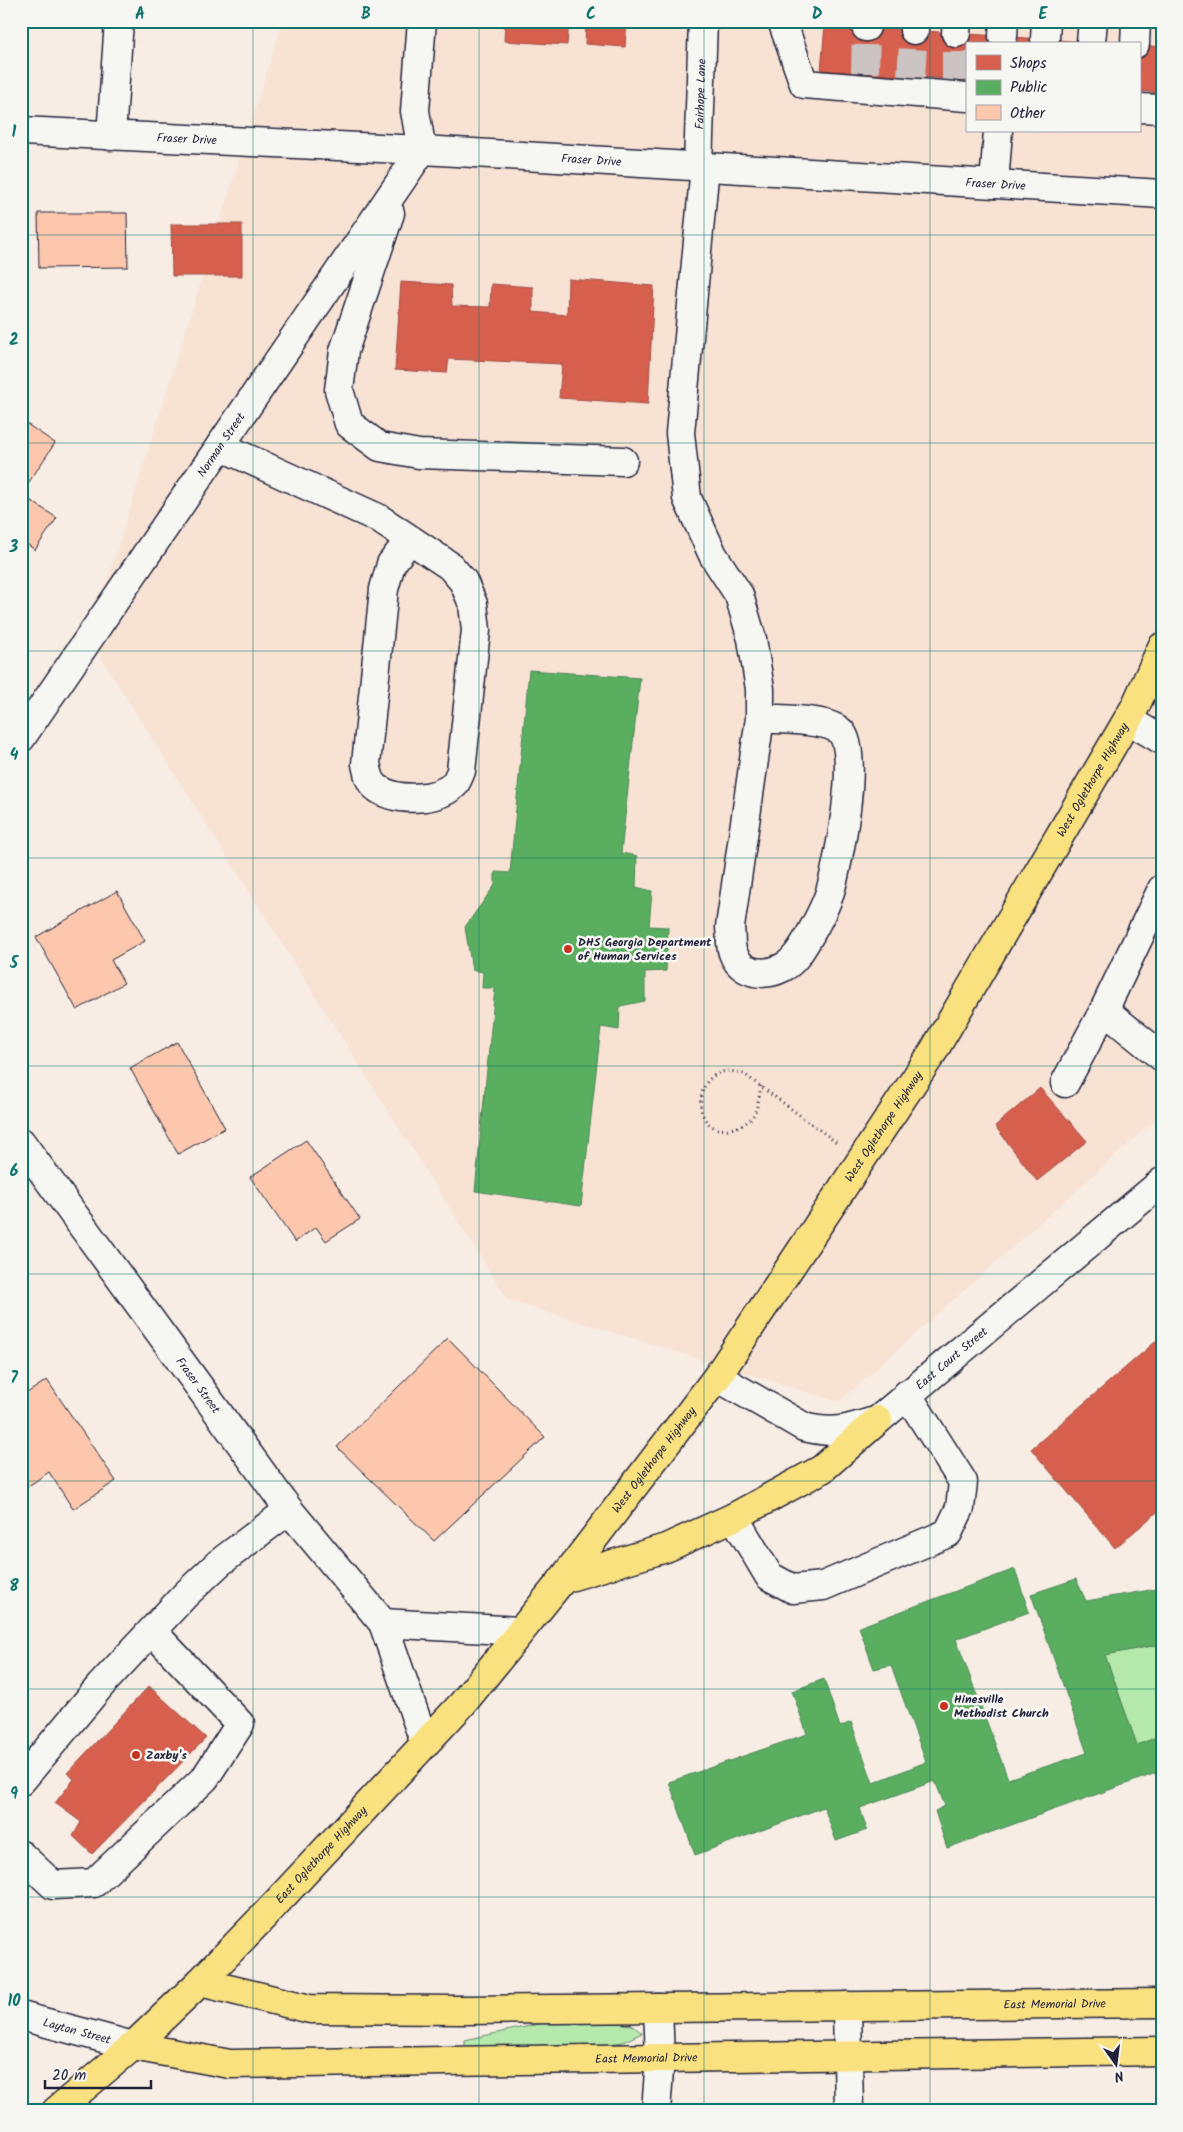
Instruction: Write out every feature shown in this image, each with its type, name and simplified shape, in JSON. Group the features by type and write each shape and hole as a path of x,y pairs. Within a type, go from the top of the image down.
{"main road":[{"name":"West Oglethorpe Highway","path":"563,1579 717,1378 932,1052 1128,720 1162,647"},
{"path":"563,1579 666,1548 734,1517 822,1469 878,1420"},
{"name":"East Oglethorpe Highway","path":"56,2111 133,2046 200,1982 463,1702 563,1579"},
{"name":"East Memorial Drive","path":"200,1982 310,2009 463,2010 1162,2003"},
{"name":"East Memorial Drive","path":"133,2046 230,2064 1162,2051"}],"street":[{"path":"111,136 119,21"},
{"path":"422,21 415,111 422,150"},
{"name":"Fairhope Lane","path":"703,21 702,166 680,433 687,498 713,555 739,596 752,639 760,688 760,718 730,927 732,953 742,968 758,974 778,971 797,957 828,896 839,852 851,762 848,745 841,732 828,724 760,718"},
{"path":"782,21 804,84 864,81 959,91"},
{"path":"1135,42 1136,21"},
{"path":"1140,108 1162,109"},
{"name":"Fraser Drive","path":"21,131 422,150 1162,194"},
{"path":"994,184 998,132"},
{"name":"Norman Street","path":"21,738 422,150"},
{"path":"401,180 344,352 339,390 349,424 380,447 419,454 623,461"},
{"path":"220,446 378,518 410,539 450,566 463,581 473,604 476,630 461,771 455,783 444,792 426,796 406,797 388,793 376,787 369,778 366,764 384,589 391,564 410,539"},
{"path":"1128,720 1162,740"},
{"path":"1066,1083 1104,1010 1162,889"},
{"path":"1104,1010 1162,1057"},
{"name":"Fraser Street","path":"21,1142 289,1510 383,1623 425,1744"},
{"name":"East Court Street","path":"717,1378 791,1421 811,1429 840,1432 878,1420 1162,1182"},
{"path":"734,1517 769,1576 793,1589 822,1586 948,1533 960,1508 963,1482 907,1394"},
{"path":"21,1781 101,1686 186,1594 219,1563 289,1510"},
{"path":"383,1623 520,1631"},
{"path":"21,1856 53,1885 94,1883 205,1778 240,1724 152,1631"},
{"path":"847,2006 849,2111"},
{"path":"656,2111 660,2058 658,2008"},
{"name":"Layton Street","path":"21,2016 133,2046"}],"path":[{"path":"761,1086 757,1112 745,1125 725,1131 710,1125 702,1114 700,1102 704,1089 713,1077 728,1071 744,1074 761,1086 861,1160"}],"shaded area":[{"path":"283,21 1162,21 1162,1114 839,1402 508,1300 89,639"}],"green space":[{"path":"1162,1644 1162,1760 1155,1738 1137,1745 1105,1655"},
{"path":"543,2023 614,2023 632,2025 642,2033 623,2042 602,2045 465,2047 465,2040"}],"building: Shops":[{"path":"505,21 569,21 567,45 504,41"},
{"path":"586,21 627,21 625,47 585,44"},
{"path":"825,24 1086,42 966,42 966,80 821,71"},
{"path":"1140,45 1162,47 1162,93 1140,91"},
{"path":"171,224 242,224 242,276 172,276"},
{"path":"568,279 654,286 648,404 559,398 562,364 449,359 447,373 395,370 401,282 451,285 452,306 490,307 491,284 533,287 533,312 567,315"},
{"path":"1040,1088 1087,1141 1037,1181 995,1126"},
{"path":"1162,1336 1162,1508 1115,1548 1031,1449"},
{"name":"Zaxby's","path":"149,1686 206,1738 92,1854 73,1836 81,1822 55,1803 74,1779 67,1773"}],"building: Public":[{"name":"DHS Georgia Department of Human Services","path":"529,670 640,678 621,853 637,856 636,887 652,891 649,926 668,927 666,971 645,972 645,1001 620,1006 619,1030 601,1027 581,1206 475,1191 495,988 482,988 483,972 472,970 465,927 495,885 495,872 510,873"},
{"name":"Hinesville Methodist Church","path":"1015,1569 1029,1612 956,1639 1008,1779 1087,1753 1031,1594 1076,1579 1086,1601 1162,1588 1162,1644 1105,1655 1137,1745 1155,1738 1162,1760 1162,1771 947,1848 935,1811 945,1806 935,1781 860,1808 867,1830 836,1841 824,1807 695,1855 669,1782 807,1734 792,1691 824,1679 840,1727 851,1722 873,1783 926,1762 891,1665 874,1669 859,1627"}],"building: Other":[{"path":"38,213 127,213 128,267 39,268"},
{"path":"21,420 55,443 21,494"},
{"path":"21,494 57,518 35,550 21,540"},
{"path":"117,891 145,941 111,960 124,983 77,1010 36,937"},
{"path":"177,1042 225,1128 178,1154 130,1068"},
{"path":"306,1140 360,1219 326,1241 316,1227 295,1242 250,1177"},
{"path":"448,1338 545,1437 434,1541 337,1447"},
{"path":"47,1380 116,1481 73,1509 49,1472 24,1489 21,1485 21,1397"}],"tunnel":[{"path":"865,73 866,27"},
{"path":"911,77 914,30"},
{"path":"956,33 956,80"}],"place":[{"name":"DHS Georgia Department of Human Services","path":"568,949"},
{"name":"Hinesville Methodist Church","path":"944,1706"},
{"name":"Zaxby's","path":"136,1755"}]}
